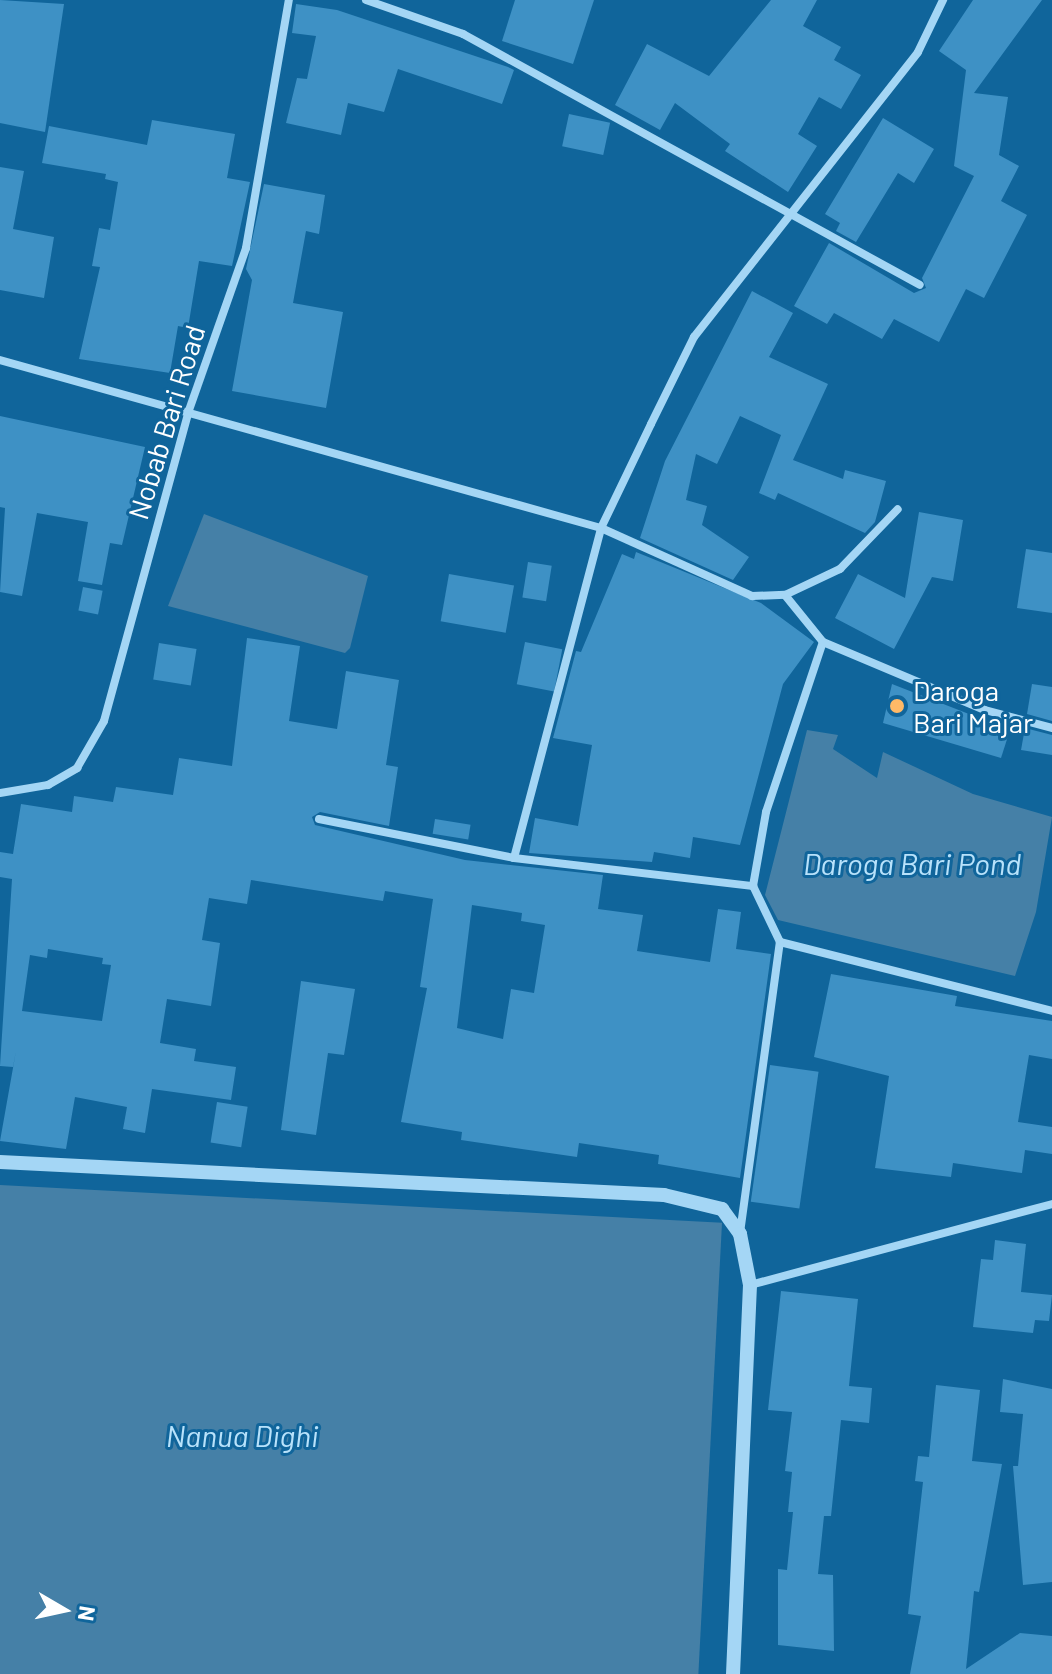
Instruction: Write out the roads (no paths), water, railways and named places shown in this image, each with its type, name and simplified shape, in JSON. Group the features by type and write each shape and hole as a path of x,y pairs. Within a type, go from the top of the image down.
{"street":[{"name":"Nobab Bari Road","path":"0,793 48,785 77,768 94,747 188,413 246,248 289,0"},
{"path":"366,0 463,34 797,212 920,285"},
{"path":"514,858 601,528 694,337 797,212 918,52 943,0"},
{"path":"0,360 601,528 700,578 752,596 785,595 840,569 898,509"},
{"path":"785,595 823,642 985,710 1052,728"},
{"path":"733,1674 750,1285 740,1234 780,942 753,886 766,812 823,642"},
{"path":"319,819 514,858 753,886"},
{"path":"780,942 1052,1011"},
{"path":"0,1162 664,1195 722,1209 740,1234"},
{"path":"750,1285 1052,1204"}],"water":[{"path":"204,514 368,576 350,648 345,653 168,606"},
{"name":"Daroga Bari Pond","path":"807,730 838,735 833,749 877,778 883,752 973,794 1052,817 1036,912 1015,976 778,920 765,895"},
{"name":"Nanua Dighi","path":"0,1185 722,1223 698,1674 0,1674"}],"place":[{"name":"Daroga Bari Majar","path":"897,706"}]}
